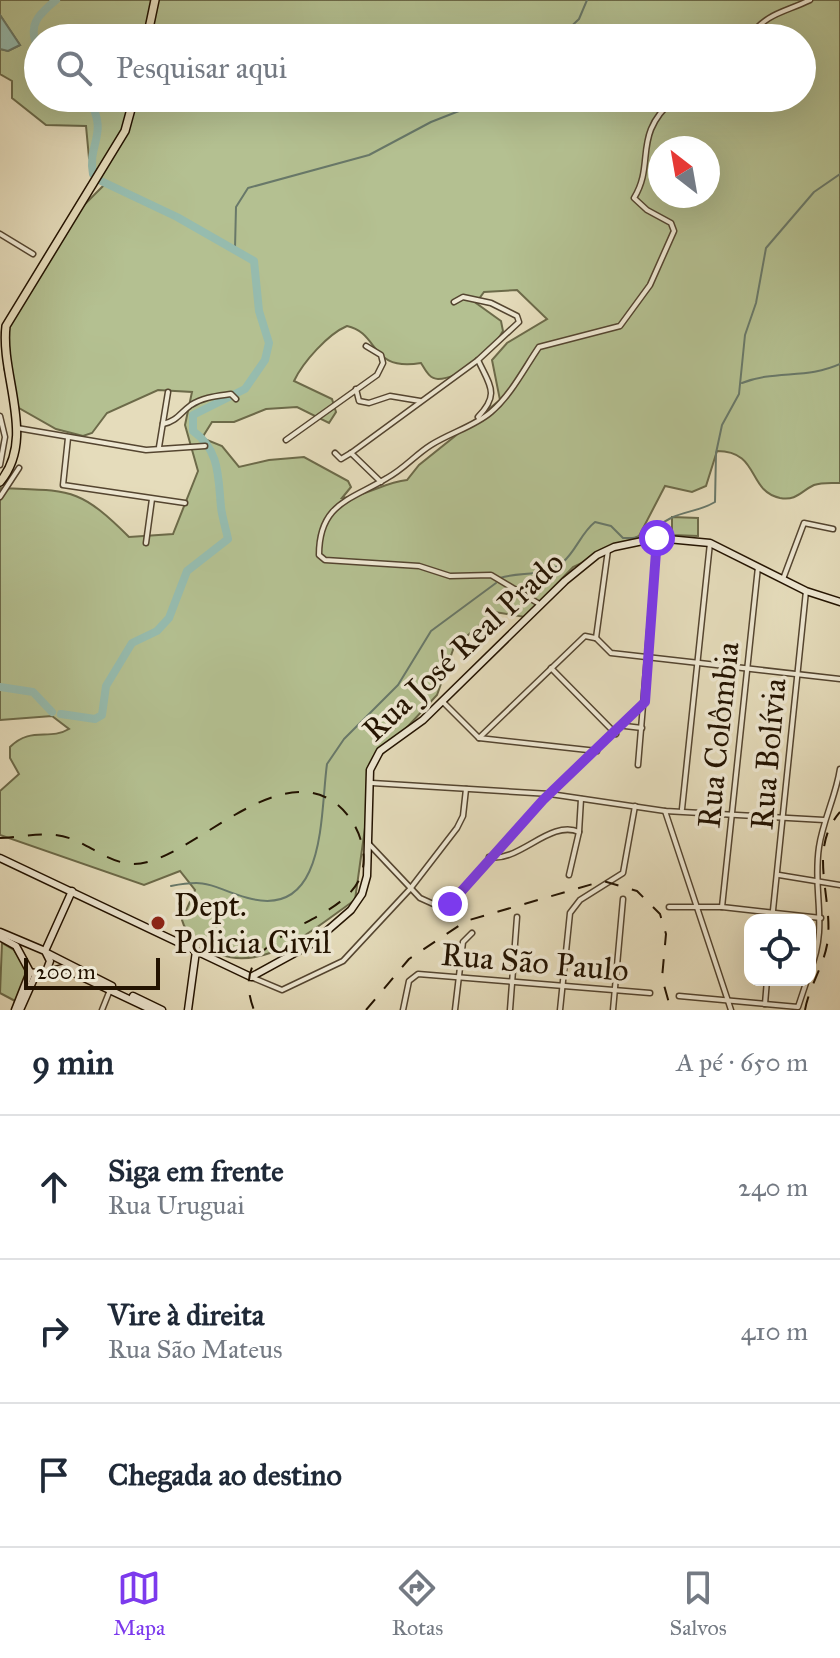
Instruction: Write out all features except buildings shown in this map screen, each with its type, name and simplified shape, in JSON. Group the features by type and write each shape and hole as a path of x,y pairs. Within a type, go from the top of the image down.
{"main road":[{"path":"150,24 155,0"},
{"path":"0,482 14,451 15,427 2,358 10,313 125,131 130,112"}],"street":[{"path":"758,24 778,11 810,0"},
{"path":"541,605 491,575 450,576 419,566 325,560 319,555 319,541 327,519 339,503 381,482 433,443 490,414 509,393 539,347 620,326 656,273 674,231 671,223 637,204 634,198 642,184 643,152 650,127 663,112"},
{"path":"0,234 33,254"},
{"path":"335,453 341,459 351,453 478,360 519,322 517,316 472,298 463,297 454,302"},
{"path":"286,440 377,375 383,363 381,355 366,346"},
{"path":"474,422 492,401 492,393 478,360"},
{"path":"356,389 359,401 369,403 390,396 420,401"},
{"path":"159,447 168,392"},
{"path":"163,424 181,416 188,407 208,397 231,394 236,399"},
{"path":"0,416 5,437 0,465"},
{"path":"15,427 146,450 205,446"},
{"path":"68,438 63,485 185,503"},
{"path":"351,453 381,482"},
{"path":"0,497 19,468"},
{"path":"146,543 152,499"},
{"path":"783,579 804,523 833,529"},
{"path":"638,765 657,538"},
{"name":"Rua José Real Prado","path":"251,977 313,943 351,910 362,894 367,876 370,770 380,751 443,702 565,581 608,550 657,538 710,543 806,591 840,602"},
{"path":"682,809 710,543"},
{"path":"596,638 608,550"},
{"name":"Rua Colômbia","path":"722,907 758,567"},
{"name":"Rua Bolívia","path":"773,913 806,591"},
{"path":"479,738 585,636 596,638 611,653 840,679"},
{"path":"551,668 616,734"},
{"path":"443,702 479,738 597,751"},
{"path":"369,844 410,889 435,906 450,904 489,857 645,702"},
{"path":"623,727 642,728"},
{"path":"816,958 821,918 818,882 824,820 838,792 840,769"},
{"path":"372,783 550,794 665,811 682,809 824,820"},
{"path":"0,858 282,990 343,961 410,889 457,828 463,816 466,788"},
{"path":"569,875 579,832 581,799"},
{"path":"560,1010 570,913 594,889 613,882 625,868 635,805"},
{"path":"665,811 731,1010"},
{"path":"489,857 503,856 557,831 579,832"},
{"path":"779,875 840,885"},
{"path":"47,969 43,951 72,891"},
{"path":"613,1010 623,899"},
{"path":"669,907 722,907 821,918"},
{"path":"510,1010 517,917"},
{"path":"455,1010 463,942 472,933"},
{"path":"0,935 43,951 152,1010"},
{"path":"0,935 16,946 33,973"},
{"path":"25,962 29,951 43,951"},
{"path":"188,1010 196,951"},
{"path":"33,973 63,968 162,1010"},
{"path":"18,1010 33,973"},
{"name":"Rua São Paulo","path":"403,1010 409,981 418,974 650,993"},
{"path":"765,1004 766,986"},
{"path":"679,996 799,1008 805,986"},
{"path":"102,1010 111,987"}],"green space":[{"path":"0,0 840,0 840,483 817,484 795,497 780,498 762,488 740,457 717,451 706,486 692,492 665,486 639,536 573,567 525,617 495,612 454,647 437,695 374,763 355,900 302,937 261,956 241,958 221,955 189,933 182,920 195,890 180,871 144,885 0,835 0,791 19,774 10,758 10,747 25,737 69,729 52,716 0,720 0,488 71,494 97,508 129,537 173,534 198,471 185,425 192,392 158,390 107,413 92,433 83,436 56,429 19,408 12,395 4,368 7,329 78,211 105,184 89,158 86,126 46,125 30,112 816,112 816,24 24,24 24,108 12,98 12,81 0,74 0,49 8,51 20,45 0,15","holes":["517,290 547,319 507,343 492,360 500,400 419,465 407,480 342,498 351,487 348,481 304,457 239,467 222,446 202,438 212,422 234,422 266,409 297,407 329,423 336,412 332,399 294,381 317,349 347,326 365,336 383,357 404,364 421,363 432,377 438,379 466,369 484,354 503,331 501,321 476,303 484,292"]},
{"path":"672,517 698,518 698,536 672,535"},
{"path":"2,943 14,950 28,972 17,1002 0,993"}],"water":[{"path":"0,15 20,45 8,51 0,49"}],"waterway":[{"path":"35,24 56,0"},
{"path":"574,24 587,0"},
{"path":"93,174 98,130 95,112"},
{"path":"235,248 236,207 248,188 369,155 456,112"},
{"path":"500,578 556,567 568,558 595,522 611,526 623,538 641,537 671,518 715,502 716,453 722,425 739,394 745,335 756,303 766,248 814,192 840,174"},
{"path":"61,714 95,719 102,715 106,686 132,643 157,631 169,618 187,571 228,539 216,465 202,438 193,431 193,415 245,389 265,360 269,343 259,311 254,261 177,217 101,181"},
{"path":"742,383 828,369 840,364"},
{"path":"171,886 211,885 248,898 274,901 293,893 306,878 314,858 320,834 327,764 344,739 398,685 431,631 496,583"},
{"path":"0,687 33,692 52,712"}],"railway":[{"path":"0,838 45,834 63,836 110,858 134,864 156,859 180,848 231,817 284,794 310,793 334,802 347,814 359,835 362,871 350,893 329,910 278,939 259,956 249,979 254,1010"},
{"path":"805,1010 827,945 828,911 823,859 830,827 840,812"},
{"path":"366,1010 409,959 466,921 603,881 637,891 660,914 666,934 662,978 671,1010"}],"place":[{"name":"Dept. Policia Civil","path":"158,923"}],"route":[{"path":"450,904 543,800 616,734 645,702 657,538"}]}
